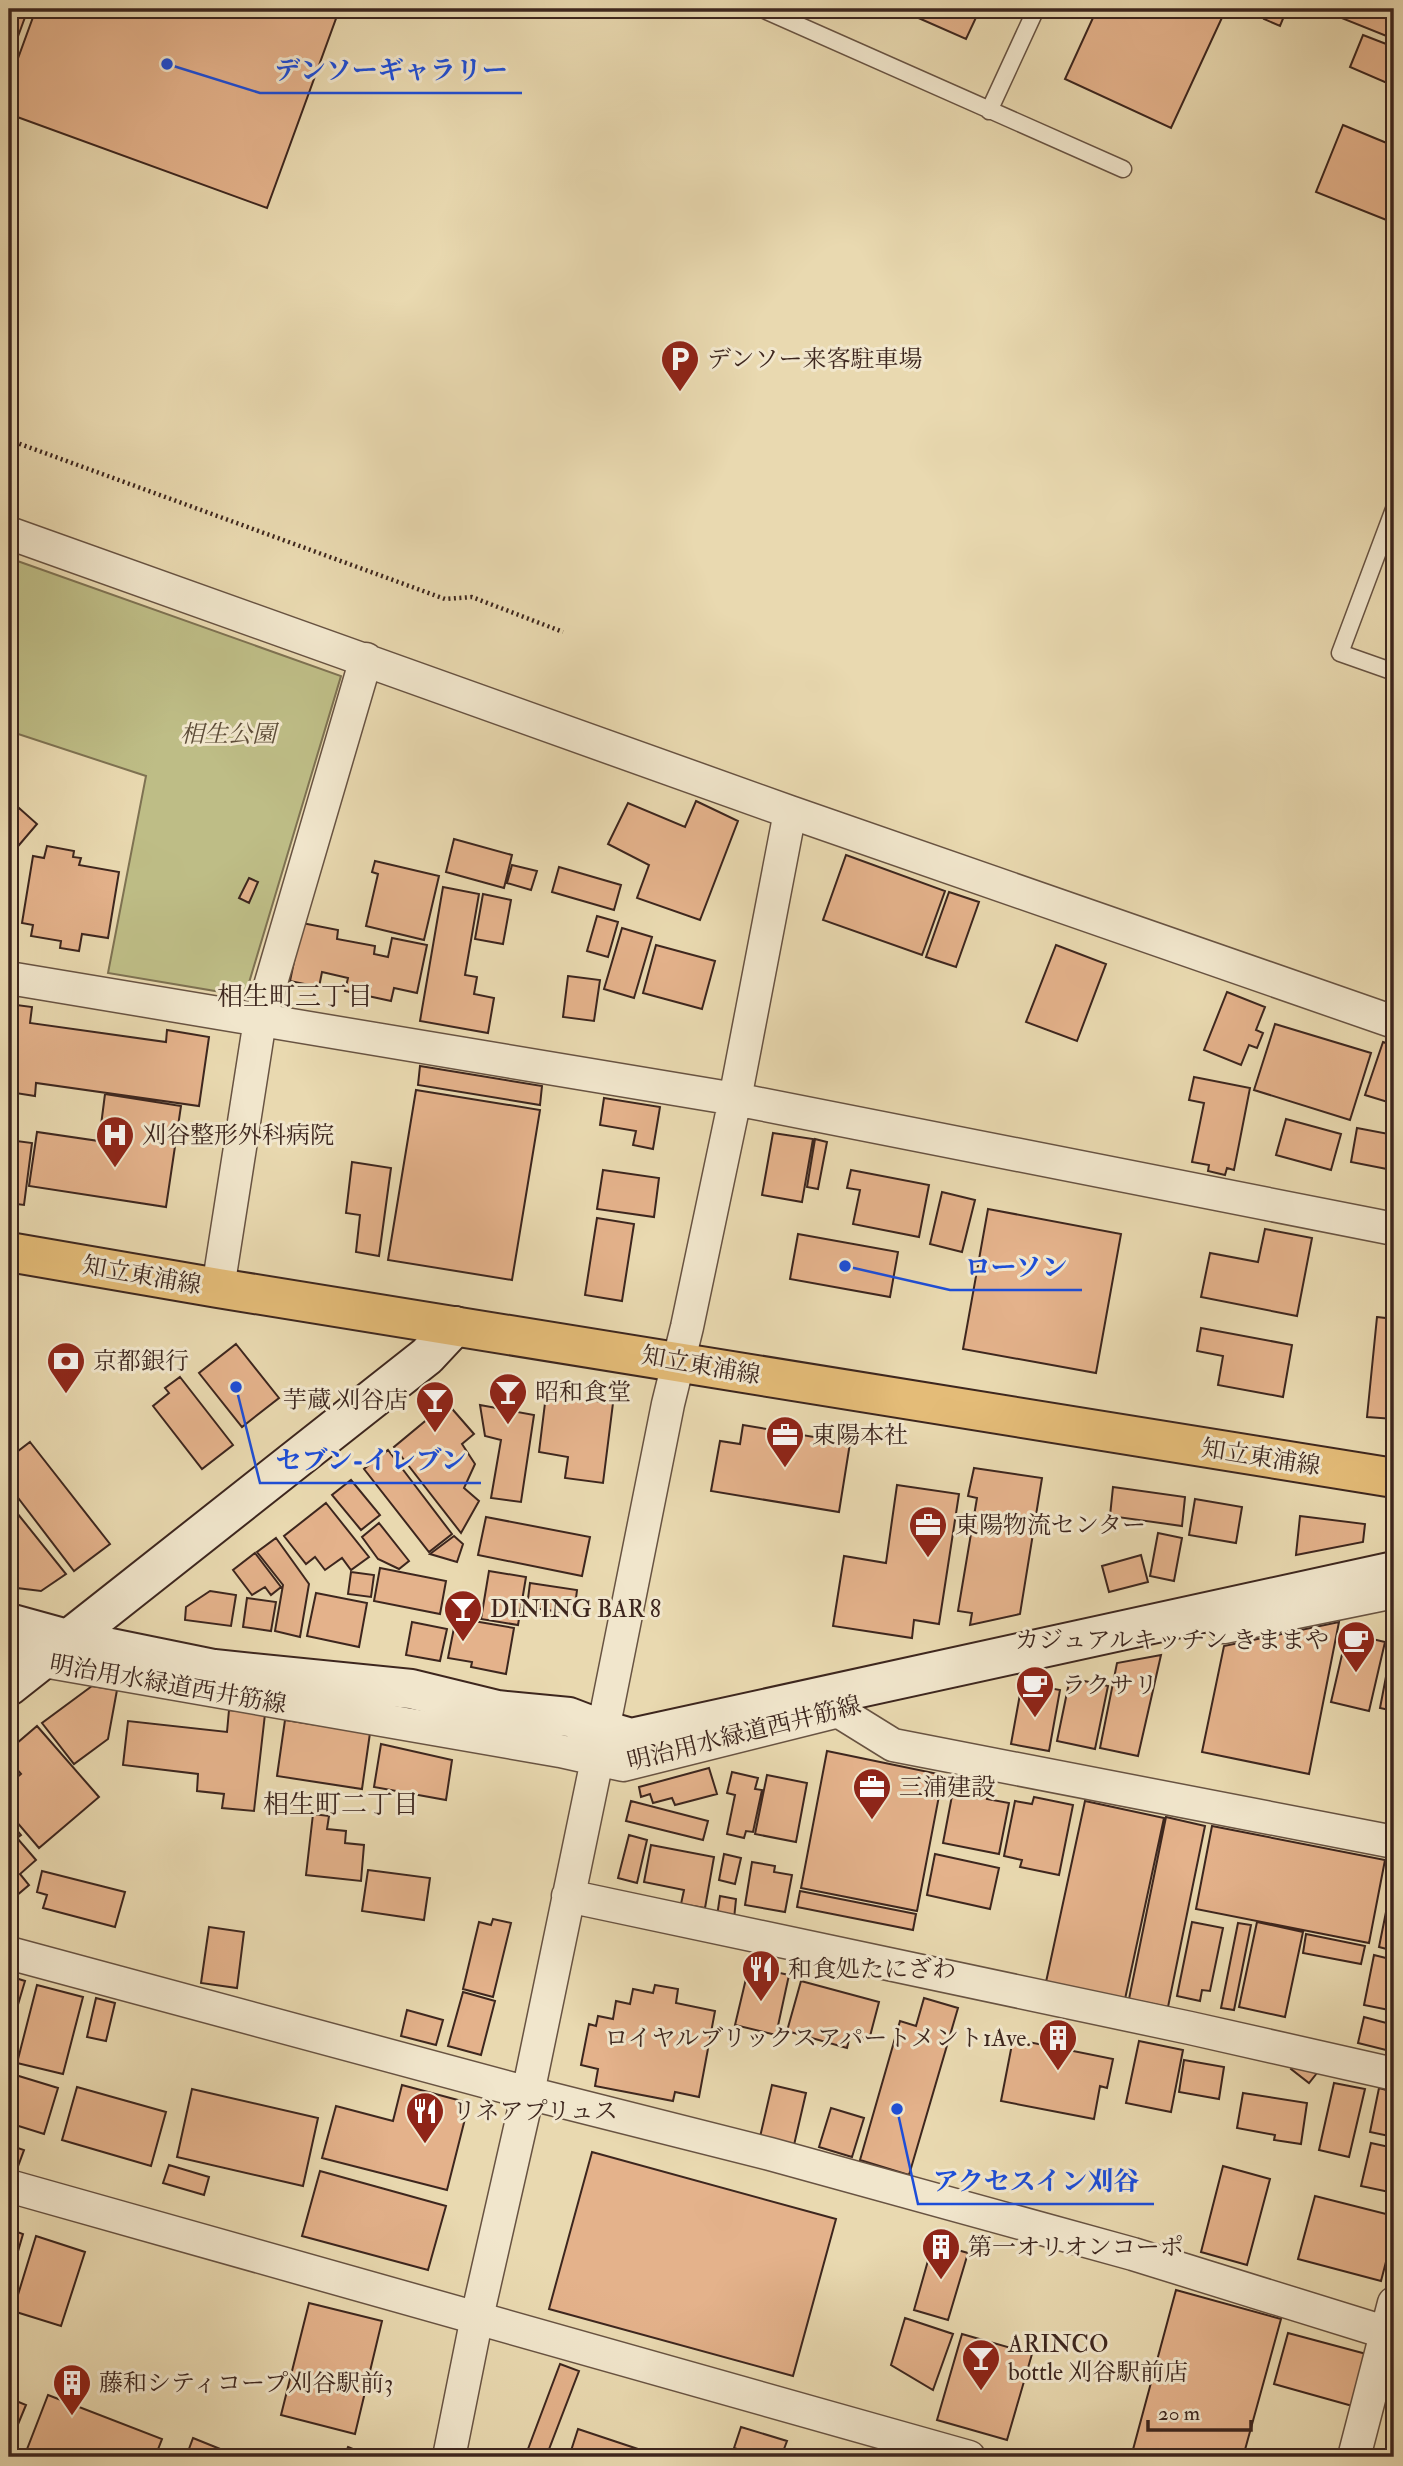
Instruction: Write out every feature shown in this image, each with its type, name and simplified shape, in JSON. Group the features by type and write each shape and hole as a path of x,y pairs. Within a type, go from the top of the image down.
{"main road":[{"name":"知立東浦線","path":"9,1252 1394,1478"}],"street":[{"path":"9,533 790,812 1394,1022"},
{"path":"218,1288 260,1020 366,659"},
{"path":"449,2457 477,2317 528,2093 668,1404 680,1362 735,1099 790,812"},
{"path":"9,978 735,1099 1394,1230"},
{"path":"9,1686 38,1652 427,1356 454,1326"},
{"path":"600,1745 827,1704 1394,1571"},
{"name":"明治用水緑道西井筋線","path":"827,1704 891,1697 1394,1592"},
{"path":"9,1623 38,1652 411,1689 497,1710 569,1717 600,1745"},
{"path":"827,1704 893,1745 1394,1842"},
{"path":"568,1896 1394,2074"},
{"path":"9,1953 528,2093 770,2154 1392,2324 1354,2457"},
{"path":"9,2186 969,2457"}],"lane":[{"path":"762,9 1123,169"},
{"path":"989,111 1036,9"},
{"path":"1394,509 1340,653 1394,672"}],"path":[{"path":"9,440 445,599 472,597 563,632"}],"green space":[{"name":"相生公園","path":"9,558 341,676 245,996 108,973 146,776 9,731"}],"building":[{"path":"9,9 28,9 9,61"},
{"path":"36,9 327,9 338,13 267,208 9,114 9,83"},
{"path":"898,9 980,9 966,39"},
{"path":"1097,9 1226,9 1171,128 1065,79"},
{"path":"1268,9 1287,9 1280,26 1264,19"},
{"path":"1330,9 1394,9 1394,39 1329,13"},
{"path":"1363,35 1394,47 1394,86 1350,67"},
{"path":"1343,125 1394,146 1394,223 1316,192"},
{"path":"696,801 738,821 700,920 637,898 649,865 608,844 628,803 685,827"},
{"path":"19,808 37,824 14,851 9,846 9,809 15,813"},
{"path":"454,839 512,855 504,888 446,872"},
{"path":"47,846 74,851 73,857 81,858 79,865 119,872 108,938 82,934 79,951 60,948 61,941 31,936 33,925 22,923 33,856 44,858"},
{"path":"846,855 945,891 922,955 823,920"},
{"path":"375,861 439,876 424,940 366,926 378,874 372,872"},
{"path":"512,865 537,871 531,890 507,883"},
{"path":"559,867 621,885 614,910 552,892"},
{"path":"249,878 258,882 249,903 239,898"},
{"path":"443,887 479,894 465,975 477,977 474,994 494,998 488,1033 420,1021"},
{"path":"949,892 979,902 956,967 926,957"},
{"path":"483,894 511,900 503,944 475,939"},
{"path":"597,916 618,922 608,957 587,951"},
{"path":"302,923 338,930 337,939 375,946 374,954 388,957 392,938 427,945 417,993 394,988 391,1001 345,991 348,978 322,972 319,987 290,981"},
{"path":"622,928 652,937 634,998 604,989"},
{"path":"656,945 715,961 702,1009 643,993"},
{"path":"1056,945 1106,964 1077,1041 1026,1022"},
{"path":"568,976 600,980 594,1021 563,1017"},
{"path":"1227,992 1265,1007 1256,1030 1263,1033 1257,1048 1249,1045 1241,1065 1204,1050"},
{"path":"9,1004 32,1007 30,1023 166,1042 167,1030 209,1037 199,1106 36,1083 35,1096 9,1092"},
{"path":"1275,1024 1371,1053 1350,1120 1254,1090"},
{"path":"1383,1042 1394,1046 1394,1104 1365,1095"},
{"path":"420,1066 542,1086 540,1105 418,1085"},
{"path":"1194,1077 1250,1088 1234,1170 1227,1168 1225,1175 1208,1171 1209,1165 1192,1162 1204,1103 1189,1100"},
{"path":"416,1090 540,1110 512,1280 388,1260"},
{"path":"105,1094 181,1106 166,1207 29,1186 37,1132 99,1141"},
{"path":"604,1098 660,1107 653,1149 633,1145 636,1131 600,1125"},
{"path":"1286,1119 1341,1134 1331,1170 1276,1155"},
{"path":"1357,1128 1394,1135 1392,1170 1351,1162"},
{"path":"773,1133 813,1139 802,1202 762,1195"},
{"path":"815,1139 827,1142 818,1189 807,1187"},
{"path":"9,1140 32,1143 24,1205 9,1203"},
{"path":"352,1162 391,1168 379,1256 356,1252 360,1215 346,1213"},
{"path":"603,1170 659,1178 654,1217 597,1209"},
{"path":"851,1170 929,1185 919,1237 853,1224 860,1190 847,1188"},
{"path":"942,1192 975,1200 962,1252 930,1244"},
{"path":"988,1209 1121,1234 1096,1373 963,1349"},
{"path":"597,1218 634,1224 622,1301 585,1295"},
{"path":"1265,1229 1312,1238 1297,1316 1201,1297 1210,1253 1258,1262"},
{"path":"798,1234 898,1252 890,1297 790,1279"},
{"path":"1377,1317 1394,1319 1394,1419 1367,1417"},
{"path":"1201,1328 1292,1345 1283,1397 1218,1385 1223,1356 1197,1351"},
{"path":"236,1344 279,1398 242,1427 199,1373"},
{"path":"180,1377 233,1445 202,1469 153,1406 169,1393 165,1388"},
{"path":"546,1395 613,1403 603,1483 565,1478 568,1457 539,1452"},
{"path":"447,1403 474,1434 462,1444 475,1464 464,1488 479,1501 461,1533 394,1447"},
{"path":"480,1405 534,1415 521,1502 491,1498 501,1440 485,1436"},
{"path":"743,1425 850,1443 839,1512 711,1491 720,1441 740,1444"},
{"path":"30,1442 110,1544 74,1571 9,1486 9,1458"},
{"path":"388,1450 452,1534 429,1552 364,1469"},
{"path":"974,1468 1042,1478 1020,1614 970,1625 972,1613 958,1611 977,1498 968,1496"},
{"path":"351,1480 380,1515 361,1530 332,1495"},
{"path":"897,1485 959,1494 939,1624 914,1620 912,1638 833,1626 844,1556 886,1563"},
{"path":"1113,1487 1185,1497 1182,1526 1110,1516"},
{"path":"1195,1499 1242,1507 1236,1543 1189,1535"},
{"path":"9,1503 66,1574 41,1591 9,1587"},
{"path":"326,1503 369,1557 351,1570 342,1558 325,1570 315,1557 306,1564 284,1536"},
{"path":"1300,1516 1365,1524 1363,1542 1296,1555"},
{"path":"486,1517 590,1537 582,1576 478,1555"},
{"path":"379,1523 409,1561 399,1569 378,1559 362,1537"},
{"path":"1158,1533 1182,1538 1174,1581 1150,1576"},
{"path":"454,1536 463,1544 457,1562 430,1554"},
{"path":"276,1538 309,1584 300,1637 275,1631 283,1585 257,1552"},
{"path":"255,1553 281,1587 271,1595 265,1587 252,1595 233,1570"},
{"path":"1141,1555 1148,1582 1109,1592 1102,1566"},
{"path":"380,1568 446,1581 440,1614 374,1601"},
{"path":"489,1571 526,1577 518,1625 481,1619"},
{"path":"351,1572 374,1575 371,1597 348,1594"},
{"path":"530,1583 577,1590 574,1614 527,1607"},
{"path":"210,1591 236,1595 231,1626 185,1620 186,1607"},
{"path":"316,1593 367,1603 359,1647 307,1636"},
{"path":"247,1598 276,1602 271,1631 243,1627"},
{"path":"456,1618 514,1628 506,1674 471,1667 472,1662 448,1658"},
{"path":"412,1622 447,1629 440,1661 406,1655"},
{"path":"1339,1622 1309,1774 1202,1752 1224,1646"},
{"path":"1347,1633 1385,1642 1369,1711 1331,1702"},
{"path":"1394,1640 1394,1711 1380,1708"},
{"path":"1161,1655 1138,1756 1100,1748 1117,1663"},
{"path":"1070,1678 1108,1686 1095,1749 1057,1741"},
{"path":"1022,1683 1060,1690 1049,1751 1011,1744"},
{"path":"92,1686 117,1690 108,1739 74,1764 42,1723"},
{"path":"229,1710 265,1714 254,1811 222,1808 224,1794 197,1791 198,1774 123,1765 128,1721 227,1732"},
{"path":"285,1720 370,1733 362,1789 277,1776"},
{"path":"37,1726 99,1797 39,1848 9,1813 9,1784 21,1774 9,1760 9,1750"},
{"path":"381,1744 452,1760 446,1800 374,1787"},
{"path":"827,1751 943,1775 917,1911 801,1888"},
{"path":"709,1768 717,1794 675,1805 672,1798 653,1803 650,1794 641,1797 639,1787"},
{"path":"732,1772 758,1778 755,1789 762,1790 753,1832 746,1831 744,1838 727,1834 735,1795 727,1793"},
{"path":"767,1775 807,1783 796,1842 755,1834"},
{"path":"955,1780 990,1787 987,1799 1009,1803 999,1854 943,1843"},
{"path":"1034,1797 1073,1805 1059,1875 1020,1867 1022,1860 1004,1856 1015,1801 1032,1804"},
{"path":"631,1801 708,1821 703,1840 626,1821"},
{"path":"1085,1801 1164,1818 1125,1999 1046,1982"},
{"path":"313,1814 329,1816 327,1829 346,1831 345,1843 364,1845 361,1881 306,1875"},
{"path":"1166,1817 1205,1826 1168,2007 1129,1999"},
{"path":"10,1822 21,1835 17,1838 36,1860 20,1874 29,1885 9,1902"},
{"path":"1212,1826 1385,1860 1369,1943 1196,1909"},
{"path":"629,1835 647,1840 637,1883 618,1878"},
{"path":"651,1845 714,1857 705,1908 681,1904 684,1890 644,1882"},
{"path":"724,1854 741,1858 735,1884 719,1880"},
{"path":"935,1854 999,1868 990,1909 927,1895"},
{"path":"752,1862 775,1866 774,1872 792,1875 785,1912 745,1905"},
{"path":"368,1870 430,1878 424,1920 362,1911"},
{"path":"42,1871 125,1892 115,1927 43,1908 47,1895 37,1892"},
{"path":"800,1891 916,1914 913,1930 797,1907"},
{"path":"720,1896 736,1899 734,1919 717,1916"},
{"path":"1387,1907 1394,1909 1394,1951 1379,1947"},
{"path":"493,1919 511,1923 493,1997 463,1989 479,1922 491,1925"},
{"path":"1192,1922 1223,1928 1210,1991 1202,1990 1200,2001 1177,1996"},
{"path":"1257,1922 1303,1932 1285,2017 1239,2007"},
{"path":"1238,1923 1251,1925 1234,2010 1221,2008"},
{"path":"209,1927 244,1932 237,1988 201,1983"},
{"path":"1306,1934 1365,1946 1361,1964 1303,1953"},
{"path":"1374,1955 1394,1960 1394,2011 1364,2005"},
{"path":"749,1966 789,1975 776,2035 735,2025"},
{"path":"9,1976 25,1981 9,2035"},
{"path":"801,1981 879,2002 869,2040 850,2035 847,2048 787,2031"},
{"path":"37,1985 83,1997 63,2074 17,2063"},
{"path":"655,1985 678,1989 676,2003 715,2011 699,2097 675,2092 673,2101 595,2086 598,2069 581,2065 589,2024 596,2026 598,2016 613,2019 616,2001 630,2004 633,1989 653,1993"},
{"path":"463,1992 495,2001 481,2055 448,2046"},
{"path":"96,1998 115,2003 106,2041 87,2037"},
{"path":"924,1998 958,2008 909,2175 860,2160 900,2021 916,2026"},
{"path":"407,2010 443,2020 436,2045 401,2036"},
{"path":"1364,2017 1394,2025 1394,2052 1358,2043"},
{"name":"ロイヤルブリックスアパートメント1Ave.","path":"1013,2039 1113,2059 1107,2088 1100,2086 1094,2119 1001,2101"},
{"path":"1139,2041 1183,2050 1171,2112 1126,2103"},
{"path":"1298,2059 1317,2073 1309,2083 1291,2069"},
{"path":"1184,2060 1224,2067 1219,2099 1179,2092"},
{"path":"9,2073 58,2088 44,2134 9,2123"},
{"path":"1334,2083 1365,2089 1349,2157 1319,2150"},
{"path":"402,2085 469,2103 447,2190 322,2158 336,2106 393,2121"},
{"path":"772,2085 806,2093 794,2145 760,2137"},
{"path":"77,2087 166,2112 151,2166 62,2140"},
{"path":"1379,2088 1394,2092 1394,2137 1370,2132"},
{"path":"192,2089 318,2118 303,2186 177,2157"},
{"path":"1243,2093 1307,2103 1301,2144 1274,2140 1275,2135 1237,2128"},
{"path":"831,2108 864,2118 852,2157 819,2147"},
{"path":"1371,2143 1394,2148 1394,2193 1361,2186"},
{"path":"9,2145 24,2150 17,2169 9,2166"},
{"path":"592,2152 836,2219 793,2376 549,2309"},
{"path":"169,2165 209,2177 204,2195 163,2183"},
{"path":"1223,2166 1270,2179 1247,2265 1201,2252"},
{"path":"320,2171 446,2206 428,2270 302,2236"},
{"path":"1315,2196 1394,2216 1394,2231 1381,2281 1298,2259"},
{"path":"9,2229 23,2234 9,2282"},
{"path":"36,2236 85,2252 61,2326 13,2311"},
{"name":"第一オリオンコーポ","path":"933,2243 968,2253 948,2320 914,2310"},
{"path":"1176,2290 1281,2319 1243,2457 1131,2457"},
{"path":"309,2303 382,2321 355,2434 281,2415"},
{"path":"905,2318 953,2334 933,2390 891,2365"},
{"path":"1288,2333 1370,2355 1356,2407 1274,2384"},
{"path":"962,2334 1032,2354 1007,2440 937,2420"},
{"path":"560,2364 579,2371 546,2457 525,2457"},
{"name":"藤和シティコープ刈谷駅前3","path":"48,2395 162,2439 155,2457 24,2457"},
{"path":"9,2398 26,2405 9,2446"},
{"path":"741,2427 787,2441 781,2457 761,2457 734,2448"},
{"path":"578,2429 662,2457 569,2457"},
{"path":"193,2438 240,2457 186,2457"},
{"path":"348,2447 372,2457 344,2457"}],"place":[{"name":"デンソーギャラリー","path":"167,64"},
{"name":"デンソー来客駐車場","path":"680,393"},
{"name":"刈谷整形外科病院","path":"115,1169"},
{"name":"ローソン","path":"845,1266"},
{"name":"セブン-イレブン","path":"236,1387"},
{"name":"京都銀行","path":"66,1395"},
{"name":"昭和食堂","path":"508,1426"},
{"name":"芋蔵 刈谷店","path":"435,1434"},
{"name":"東陽本社","path":"785,1469"},
{"name":"東陽物流センター","path":"928,1559"},
{"name":"DINING BAR 8","path":"463,1643"},
{"name":"カジュアルキッチン きままや","path":"1356,1674"},
{"name":"ラクサリ","path":"1035,1719"},
{"name":"三浦建設","path":"872,1821"},
{"name":"和食処たにざわ","path":"761,2003"},
{"name":"ロイヤルブリックスアパートメント1Ave.","path":"1058,2072"},
{"name":"アクセスイン刈谷","path":"897,2109"},
{"name":"リネアプリュス","path":"425,2145"},
{"name":"第一オリオンコーポ","path":"941,2281"},
{"name":"ARINCO bottle 刈谷駅前店","path":"981,2392"},
{"name":"藤和シティコープ刈谷駅前3","path":"72,2417"}],"district":[{"name":"相生町三丁目","path":"295,996"},
{"name":"相生町二丁目","path":"341,1804"}]}
